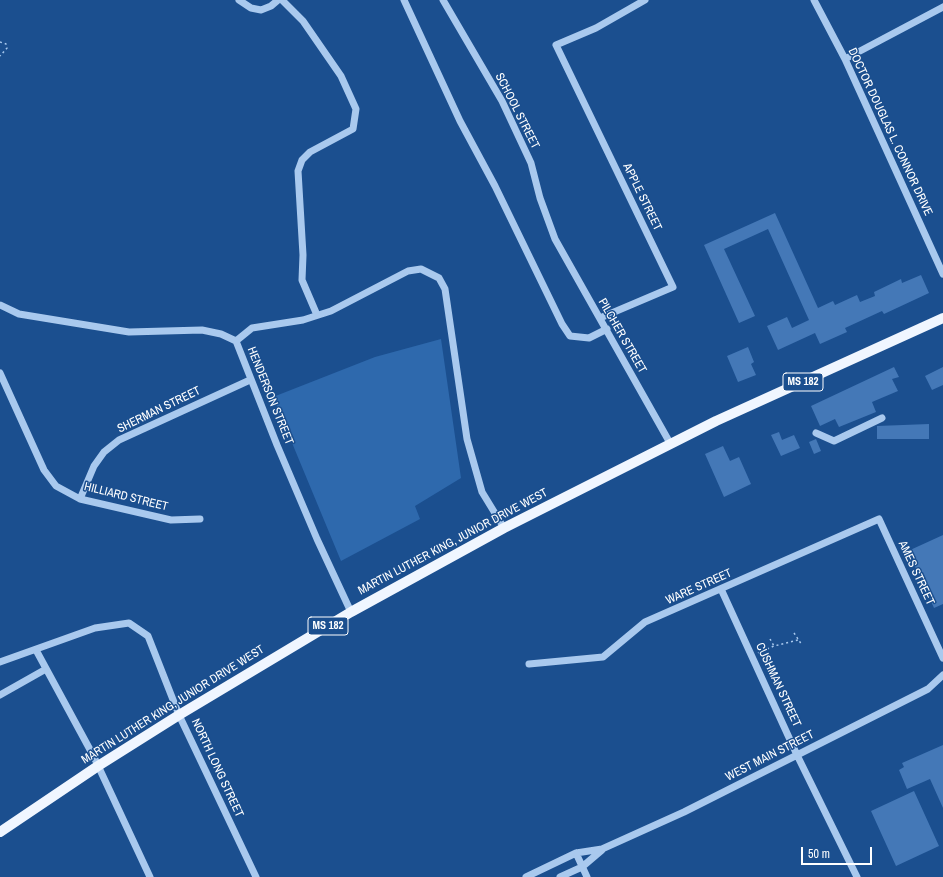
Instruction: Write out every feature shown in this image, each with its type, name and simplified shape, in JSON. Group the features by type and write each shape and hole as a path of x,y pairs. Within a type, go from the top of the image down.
{"main road":[{"name":"MARTIN LUTHER KING, JUNIOR DRIVE WEST","path":"0,832 98,766 179,715 351,612 504,528 670,443 943,318"}],"street":[{"path":"239,0 251,8 261,10 271,6 278,0"},
{"path":"282,0 303,21 337,70 356,109 353,129 310,152 302,160 298,171 302,280 317,316"},
{"path":"404,0 460,121 495,186 562,324 570,336 589,338 607,329"},
{"name":"SCHOOL STREET","path":"443,0 502,101 528,156 555,239"},
{"name":"APPLE STREET","path":"600,318 673,287 556,45 596,28 645,0"},
{"name":"DOCTOR DOUGLAS L. CONNOR DRIVE","path":"814,0 845,59 943,274"},
{"path":"845,59 943,7"},
{"name":"PILCHER STREET","path":"555,239 670,443"},
{"path":"236,341 252,328 263,325 303,320 317,316 408,271 421,269 439,278 445,289 467,439 482,492 504,528"},
{"name":"HENDERSON STREET","path":"1,307 19,314 129,332 202,330 221,334 236,341 250,380 317,539 351,612"},
{"name":"HILLIARD STREET","path":"0,373 44,470 56,486 80,499 171,520 200,519"},
{"name":"SHERMAN STREET","path":"80,499 94,466 104,452 119,440 250,380"},
{"path":"816,434 834,441 882,418"},
{"name":"WARE STREET","path":"529,664 602,657 645,622 879,519"},
{"name":"AMES STREET","path":"879,519 943,658"},
{"name":"CUSHMAN STREET","path":"721,589 797,755 857,877"},
{"name":"NORTH LONG STREET","path":"0,662 95,628 129,623 148,636 179,715 256,877"},
{"path":"36,650 98,766 150,877"},
{"path":"0,695 46,670"},
{"name":"WEST MAIN STREET","path":"526,877 576,853 602,849 684,812 849,728 928,690 943,675"},
{"name":"WEST MAIN STREET","path":"560,877 582,867 602,849"},
{"path":"576,853 587,877"}],"path":[{"path":"0,42 6,44 7,48 0,56"},
{"path":"794,634 802,645"},
{"path":"770,639 774,646"},
{"path":"752,656 774,646 798,640"}],"shaded area":[{"path":"441,339 461,478 415,506 420,519 341,561 273,397 375,357"}],"building":[{"path":"775,213 818,308 833,301 835,305 857,295 860,302 875,296 874,292 901,279 902,283 921,275 929,293 884,314 882,311 845,328 847,332 820,344 815,333 778,350 767,326 787,317 792,328 809,320 768,229 724,249 755,316 739,323 704,245"},
{"path":"748,347 754,362 751,364 756,375 738,382 727,356"},
{"path":"894,367 899,377 892,379 898,391 872,402 876,412 839,427 835,419 820,426 811,406"},
{"path":"943,367 943,385 932,390 925,376"},
{"path":"929,424 929,439 877,439 877,426"},
{"path":"779,432 782,440 794,435 800,448 781,456 771,435"},
{"path":"816,439 821,451 814,454 809,442"},
{"path":"723,446 730,461 739,457 751,484 724,497 705,454"},
{"path":"943,535 943,604 934,608 908,551"},
{"path":"943,745 943,808 930,779 907,789 899,770 904,767 902,763"},
{"path":"914,791 939,846 896,866 871,811"}]}
